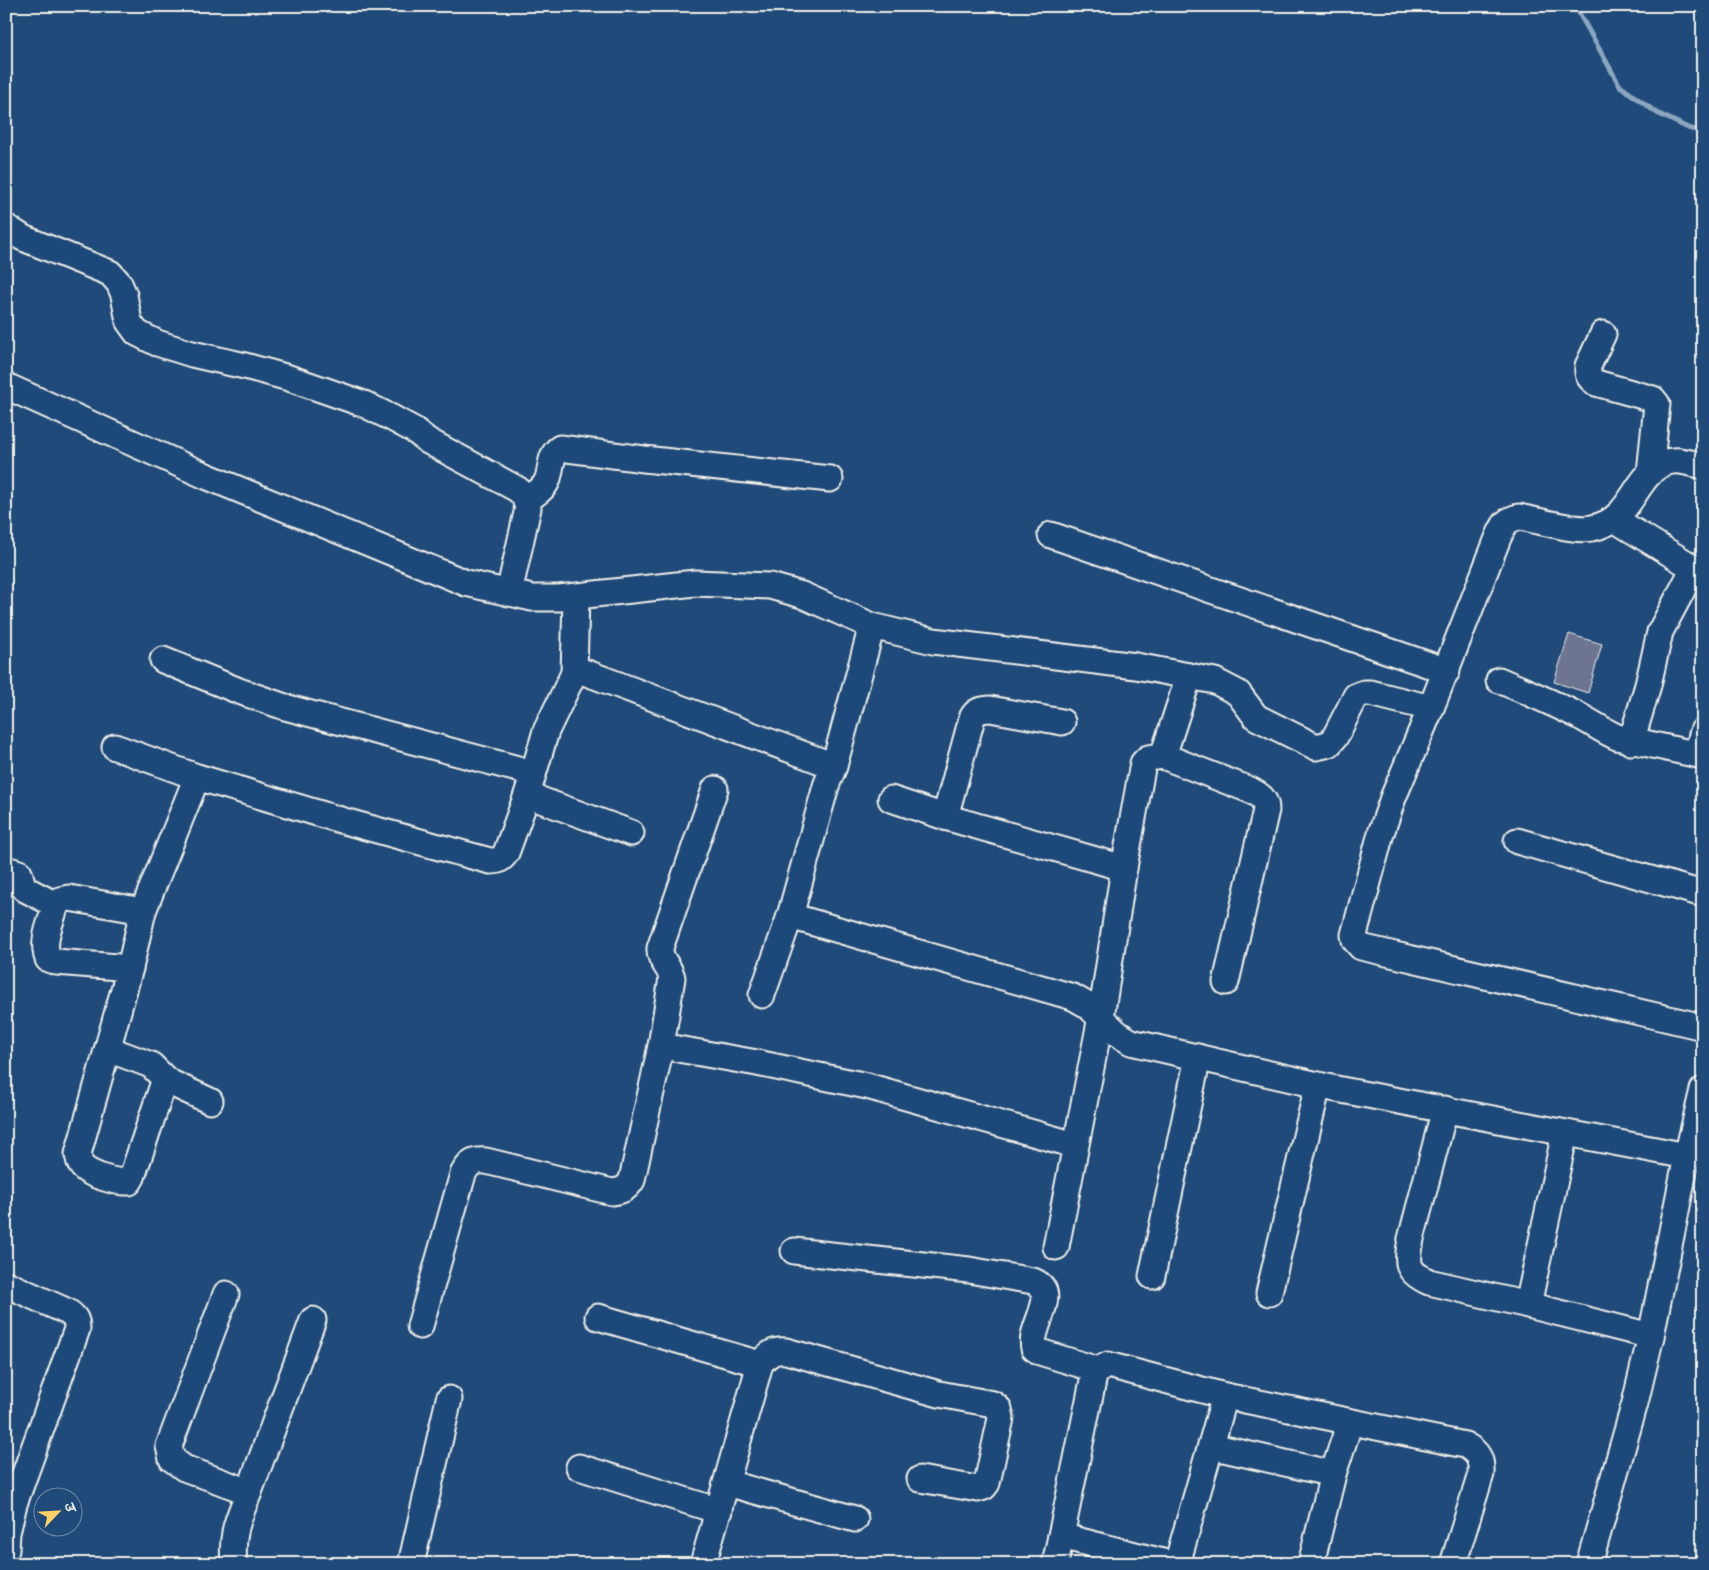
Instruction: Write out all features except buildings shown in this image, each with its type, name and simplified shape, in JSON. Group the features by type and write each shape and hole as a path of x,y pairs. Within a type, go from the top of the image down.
{"street":[{"path":"6,227 23,238 110,273 119,283 124,295 129,322 137,334 157,343 192,354 290,378 364,404 414,430 428,441 517,489 524,495 528,508 509,593"},
{"path":"1603,334 1588,366 1587,372 1589,377 1596,383 1653,399 1657,404 1650,473"},
{"path":"6,386 214,479 466,582 509,593 532,598 576,597 696,583 770,586 802,595 872,626 933,641 1136,666 1215,681 1234,690 1242,697 1256,718 1316,747 1329,744 1356,696 1360,694 1370,693 1431,708"},
{"path":"526,500 537,493 546,483 555,451 560,448 830,479"},
{"path":"1703,466 1679,461 1663,464 1650,473 1641,483 1621,513 1606,524 1590,529 1577,529 1520,516 1505,523 1447,671 1393,798 1381,832 1354,935 1357,944 1361,947 1703,1027"},
{"path":"1614,519 1694,568 1660,632 1632,742"},
{"path":"1051,535 1447,671"},
{"path":"114,747 197,777 344,821 490,861 497,861 502,859 506,853 546,731 574,673 576,597"},
{"path":"762,995 790,916 826,786 834,766 872,626"},
{"path":"163,660 239,691 285,707 530,784 631,833"},
{"path":"574,673 587,672 834,766"},
{"path":"1163,756 1189,676"},
{"path":"1499,680 1578,715 1604,732 1632,742 1700,755 1703,730"},
{"path":"945,817 974,713 979,710 990,709 1062,722"},
{"path":"1056,1247 1101,1017 1124,868 1143,763 1148,758 1154,756 1163,756 1250,790 1261,796 1264,800 1266,810 1226,982"},
{"path":"165,1079 129,1182 114,1181 86,1170 81,1166 78,1154 130,968 143,910 197,777"},
{"path":"420,1326 463,1174 468,1165 476,1160 486,1161 612,1192 624,1189 632,1180 661,1046 672,978 669,968 660,958 660,948 715,788"},
{"path":"891,800 1124,868"},
{"path":"1517,841 1703,894"},
{"path":"6,868 19,873 25,889 56,905"},
{"path":"130,968 56,962 48,959 45,951 45,941 56,905 60,900 69,898 143,910"},
{"path":"790,916 1073,997 1087,1004 1118,1034 1131,1042 1318,1085 1687,1156"},
{"path":"661,1046 757,1063 867,1086 1075,1145"},
{"path":"108,1049 151,1065 165,1079 210,1101"},
{"path":"1152,1276 1198,1058"},
{"path":"1269,1293 1318,1085"},
{"path":"1589,1564 1636,1403 1687,1156 1703,1090"},
{"path":"1444,1109 1410,1239 1408,1267 1416,1276 1429,1282 1651,1336"},
{"path":"1528,1305 1565,1133"},
{"path":"794,1251 969,1270 1033,1281 1042,1286 1046,1294 1034,1340 1034,1348 1040,1352 1098,1370"},
{"path":"6,1284 68,1312 74,1316 77,1322 77,1329 14,1504 7,1534 6,1550"},
{"path":"226,1294 170,1446 172,1459 184,1468 249,1492"},
{"path":"598,1317 760,1364"},
{"path":"234,1564 233,1540 235,1527 313,1320"},
{"path":"704,1564 760,1364 767,1355 779,1350 939,1394 993,1404 999,1409 1001,1418 987,1483 984,1487 978,1489 920,1479"},
{"path":"1055,1564 1094,1376 1098,1370 1108,1365 1226,1396 1465,1445 1475,1450 1482,1464 1481,1474 1453,1564"},
{"path":"1177,1564 1226,1396"},
{"path":"411,1564 449,1399"},
{"path":"1311,1564 1333,1474 1350,1422"},
{"path":"1210,1446 1333,1474"},
{"path":"579,1467 719,1511"},
{"path":"727,1483 855,1519"},
{"path":"1061,1536 1171,1564"}],"waterway":[{"path":"1575,6 1620,86 1657,113 1688,128 1703,132"}]}
